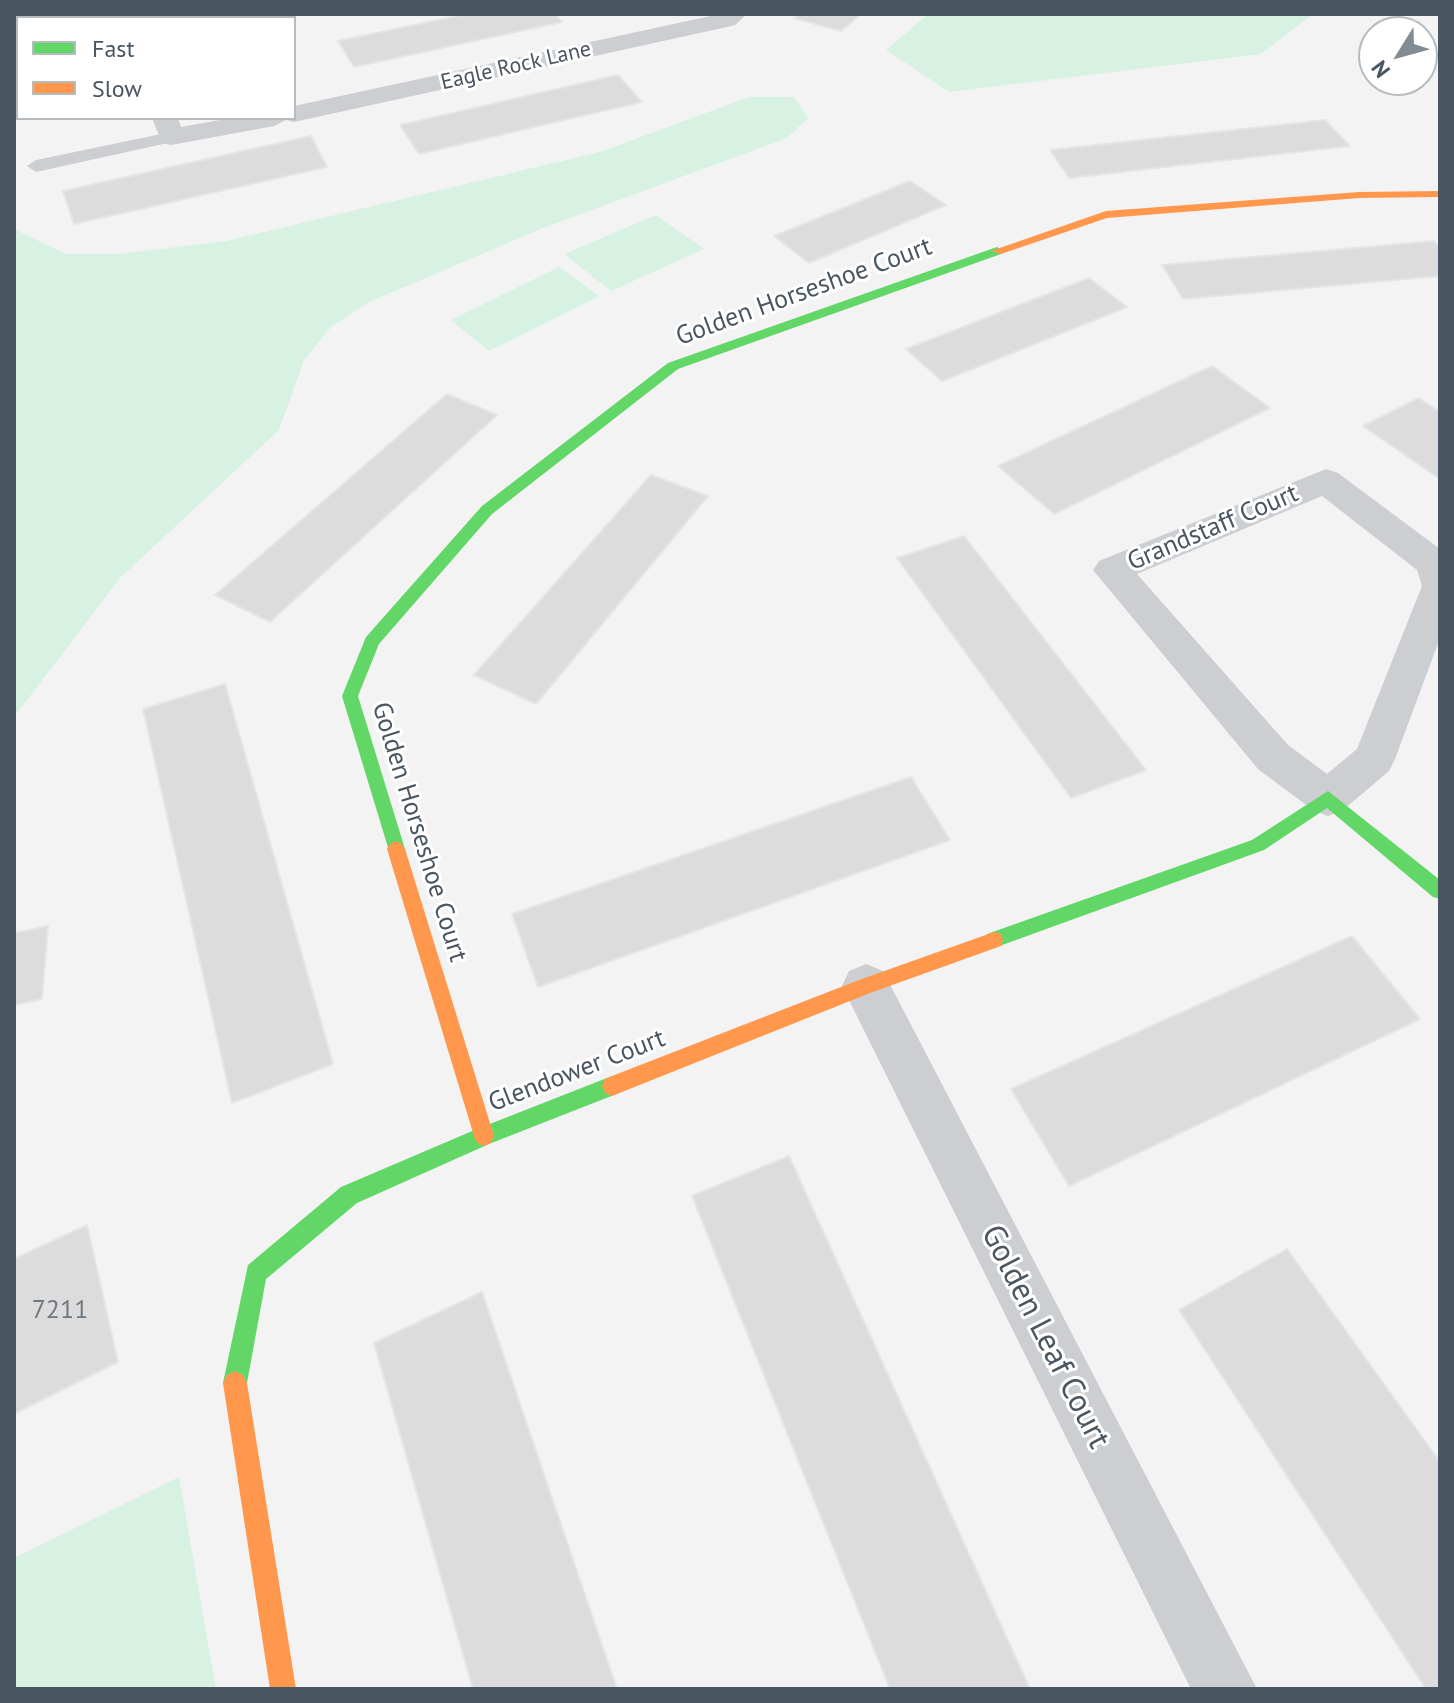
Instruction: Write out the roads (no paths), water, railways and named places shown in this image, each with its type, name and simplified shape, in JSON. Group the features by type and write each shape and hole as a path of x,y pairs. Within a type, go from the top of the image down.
{"street":[{"name":"Eagle Rock Lane","path":"296,114 727,20 735,14"},
{"path":"168,127 250,120"},
{"name":"Golden Horseshoe Court","path":"484,1136 350,696 372,641 487,510 673,366 1080,221 1106,215 1328,198 1440,194"},
{"name":"Grandstaff Court","path":"1328,798 1374,759 1440,586 1433,563 1326,481 1112,570 1273,757 1328,798 1440,891"},
{"name":"Glendower Court","path":"283,1689 235,1385 256,1273 349,1195 484,1136 866,986 1258,845 1328,798"},
{"name":"Golden Leaf Court","path":"866,986 1225,1689"}],"lane":[{"path":"36,166 168,127"}]}
